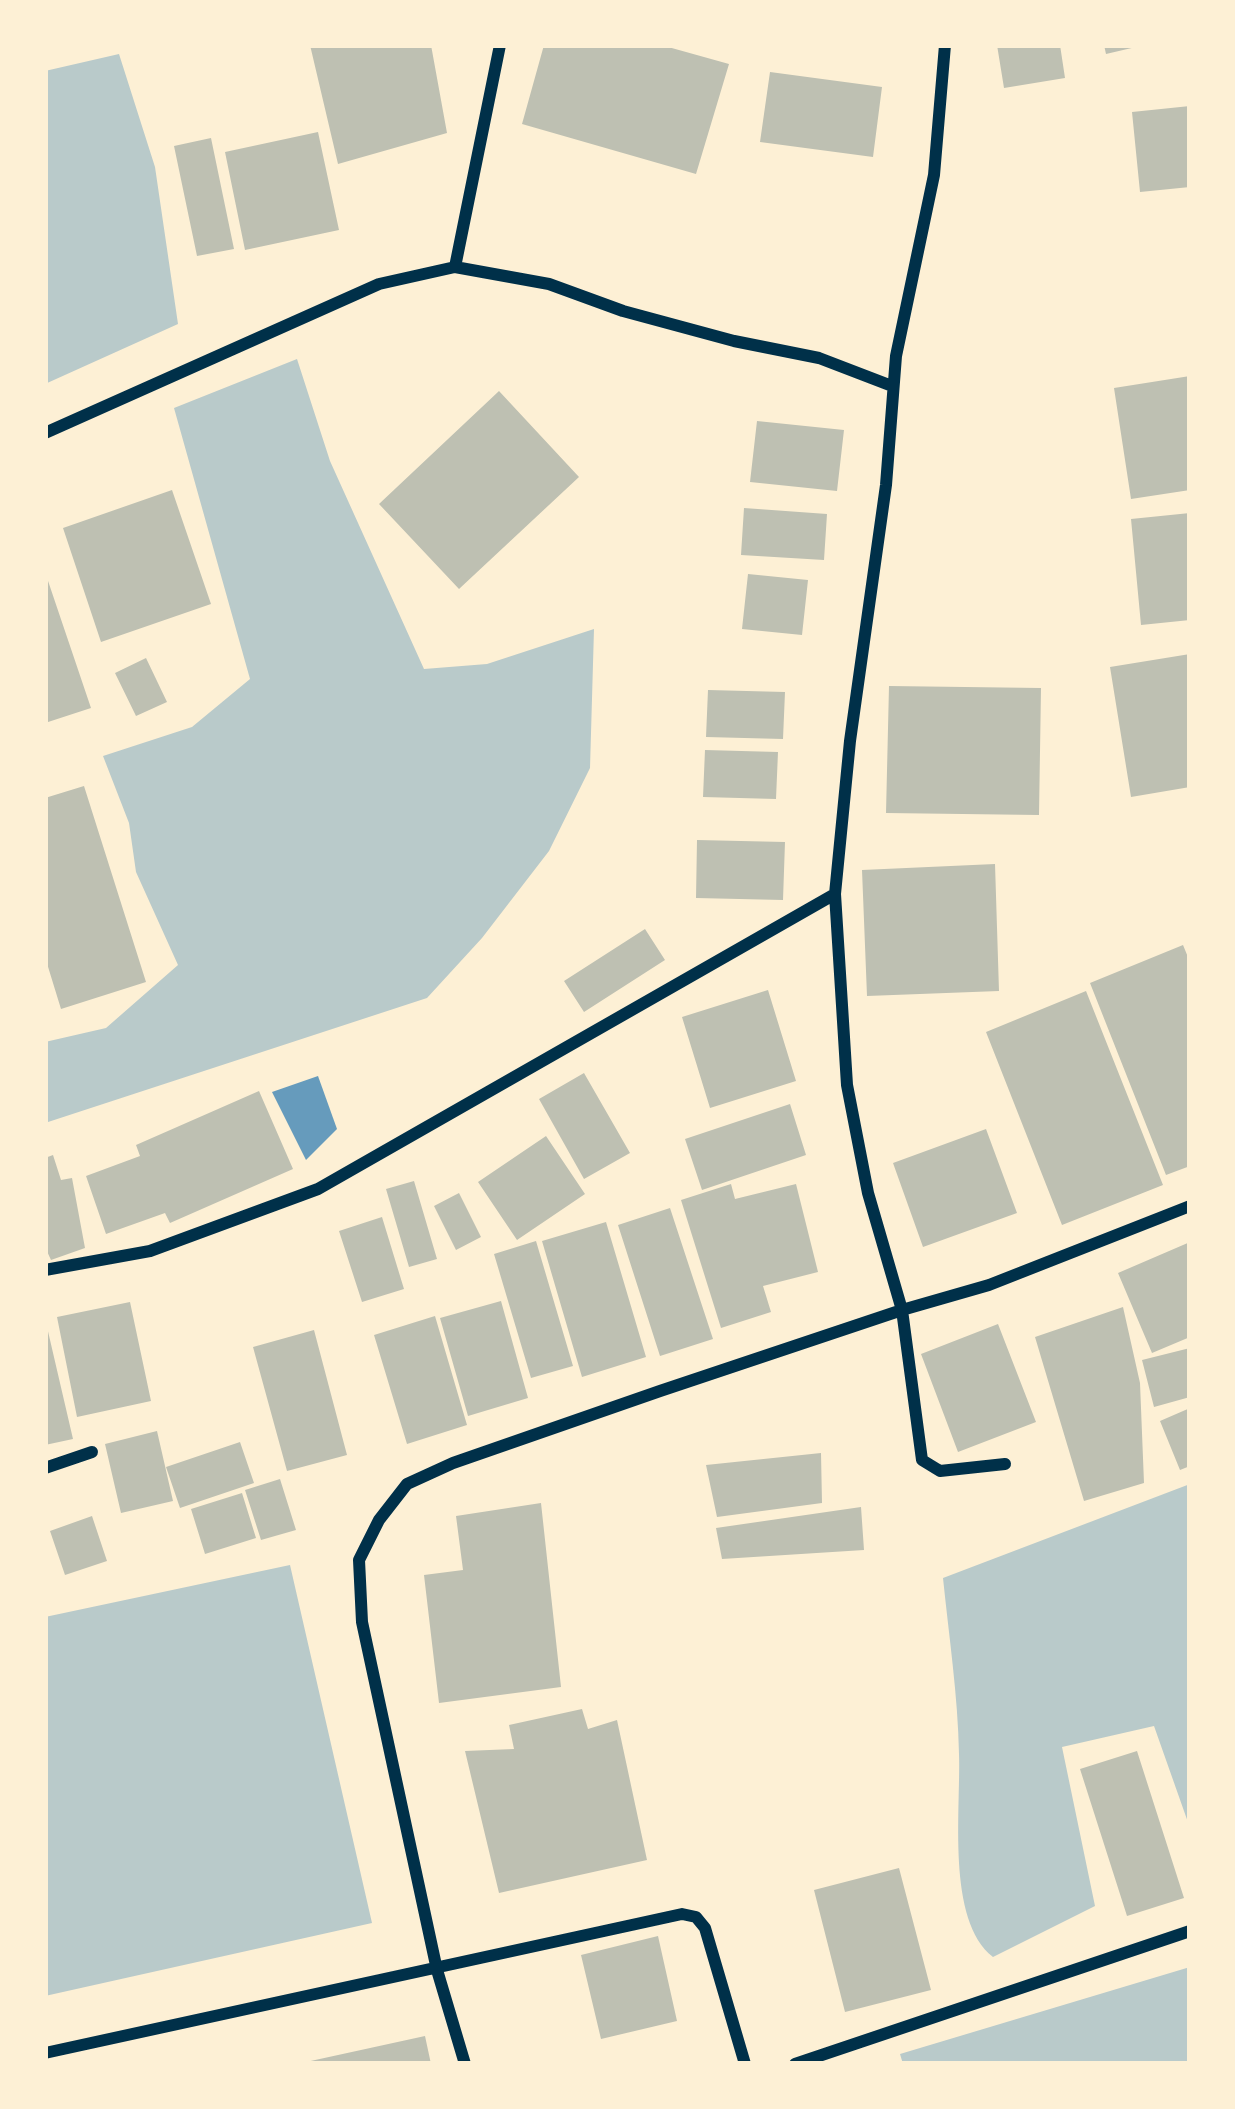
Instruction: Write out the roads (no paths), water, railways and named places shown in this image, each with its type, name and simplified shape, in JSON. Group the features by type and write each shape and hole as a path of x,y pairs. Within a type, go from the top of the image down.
{"street":[{"path":"455,267 500,45"},
{"path":"945,45 934,175 892,386 886,485 850,742 835,893 847,1085 868,1193 902,1310 922,1460 940,1471 1005,1464"},
{"path":"45,433 379,284 455,267 549,284 623,311 819,358 892,386"},
{"path":"45,1270 150,1251 318,1189 835,893"},
{"path":"465,2064 437,1970 362,1622 359,1560 379,1520 407,1484 453,1463 902,1310 989,1286 1190,1206"},
{"path":"45,1468 92,1452"},
{"path":"45,2053 682,1914 696,1917 705,1928 745,2064"},
{"path":"795,2064 1190,1931"}],"water":[{"path":"318,1076 337,1129 306,1160 272,1092"}]}
